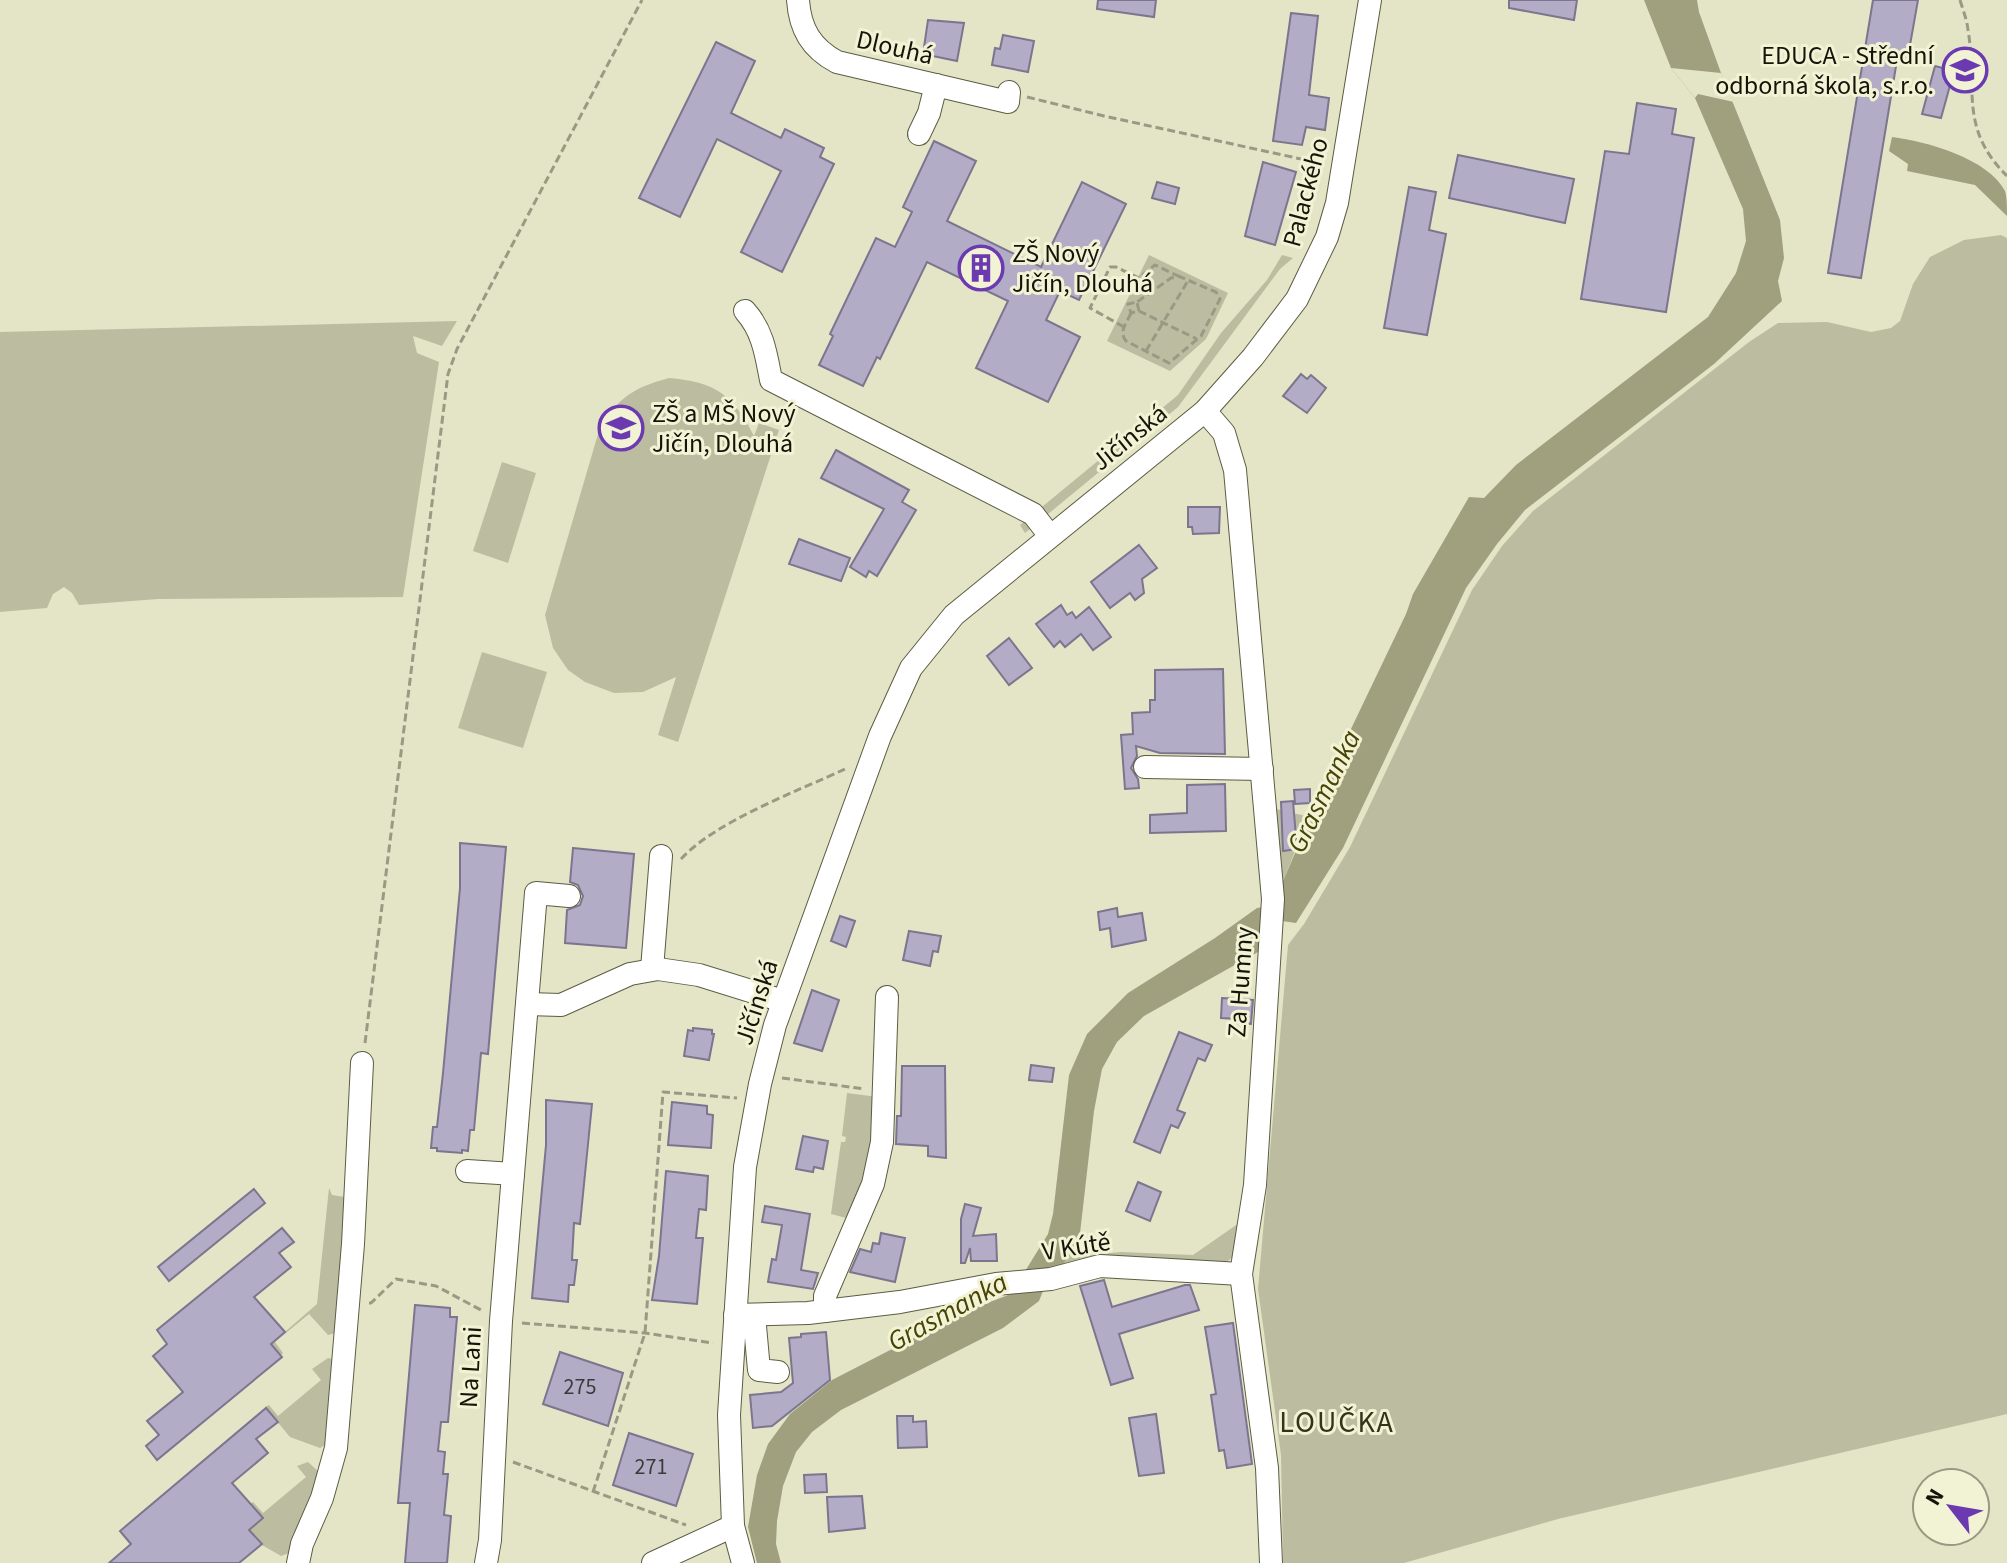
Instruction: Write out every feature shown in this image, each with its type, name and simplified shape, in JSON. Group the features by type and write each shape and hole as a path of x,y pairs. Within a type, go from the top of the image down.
{"street":[{"name":"Dlouhá","path":"798,0 804,32 824,55 837,62 1008,102 1009,92"},
{"name":"Palackého","path":"1205,411 1253,357 1297,299 1327,237 1344,168 1370,0"},
{"path":"919,134 929,113 936,85"},
{"path":"745,311 764,340 771,380 1033,514 1050,536"},
{"name":"Jičínská","path":"743,1563 733,1526 729,1415 745,1315 745,1167 762,1075 783,1001 880,736 902,683 920,654 954,615 1205,411"},
{"name":"Za Humny","path":"1205,411 1224,433 1235,470 1273,899 1255,1185 1241,1274 1267,1468 1271,1563"},
{"path":"1145,767 1262,769"},
{"path":"652,969 661,856"},
{"name":"Na Lani","path":"486,1563 490,1540 501,1321 536,893 569,896"},
{"path":"527,1004 561,1005 630,974 652,969 699,975 783,1001"},
{"path":"825,1311 825,1296 873,1184 882,1142 887,997"},
{"path":"298,1563 336,1448 362,1063"},
{"path":"467,1171 513,1174"},
{"name":"V Kútě","path":"745,1315 825,1311 1051,1279 1100,1266 1241,1274"},
{"path":"745,1315 759,1370 778,1372"},
{"path":"653,1563 733,1526"}],"path":[{"path":"362,1063 448,374 457,349 642,0"},
{"path":"1960,0 1969,31 1974,124 1985,151 2007,176"},
{"path":"1009,92 1330,165"},
{"path":"1124,327 1090,308 1110,267 1139,278 1155,265 1216,292 1220,299 1197,339 1169,363 1122,336 1131,313 1128,304 1137,302 1178,276"},
{"path":"1146,351 1189,279"},
{"path":"1137,302 1139,311"},
{"path":"1131,313 1139,311 1197,339"},
{"path":"659,879 664,880 683,855 751,812 849,767 853,769"},
{"path":"762,1075 885,1092"},
{"path":"593,1492 645,1333 663,1092 741,1098 742,1090"},
{"path":"348,1301 371,1303 396,1279 436,1286 501,1321 645,1333 717,1343"},
{"path":"494,1454 697,1529 702,1541"}],"shaded area":[{"path":"2001,235 2007,238 2007,1414 1558,1519 1404,1563 1283,1563 1281,1455 1258,1289 1288,945 1350,847 1472,590 1502,546 1533,511 1749,342 1778,323 1827,322 1871,332 1891,328 1900,321 1913,284 1930,257 1964,240"},
{"path":"1149,255 1228,293 1206,339 1170,371 1107,341"},
{"path":"1282,255 1293,258 1280,269 1178,407 1025,533 1020,525 1178,395 1221,333 1267,280"},
{"path":"457,321 442,346 413,336 417,353 439,362 403,597 158,599 79,605 64,587 53,594 47,608 0,612 0,332"},
{"path":"669,378 699,383 721,393 738,410 754,436 759,423 779,430 678,742 658,735 676,677 643,692 614,693 585,682 568,670 553,648 545,615 604,422 626,397"},
{"path":"502,462 536,473 508,563 473,551"},
{"path":"482,652 547,672 523,748 458,728"},
{"path":"1276,809 1310,817 1297,847 1296,840 1282,841 1283,851 1296,849 1283,881"},
{"path":"847,1093 878,1097 865,1180 850,1219 831,1214 841,1142 845,1142 846,1137 842,1136"},
{"path":"329,1188 332,1195 345,1197 336,1333 328,1335 309,1314 275,1342 283,1353 281,1355 271,1344 317,1304"},
{"path":"1242,1221 1236,1251 1223,1264 1059,1268 1079,1242 1090,1255 1121,1252 1193,1255"},
{"path":"328,1358 332,1359 328,1443 320,1448 290,1437 265,1407 269,1405 278,1416 321,1380 312,1369"},
{"path":"308,1462 319,1472 289,1553 281,1556 262,1545 249,1530 250,1504 253,1502 263,1513 306,1477 297,1466"}],"water":[{"name":"Grasmanka","path":"1644,0 1697,0 1721,73 1780,220 1784,258 1778,281 1782,301 1714,364 1525,510 1497,544 1466,588 1343,848 1296,923 1282,921 1263,938 1258,952 1144,1016 1117,1042 1102,1069 1094,1111 1079,1242 1039,1301 1003,1328 841,1410 812,1432 796,1452 783,1486 776,1544 781,1563 757,1563 748,1527 757,1475 768,1444 790,1414 832,1380 964,1312 1011,1294 1048,1234 1069,1075 1087,1034 1128,993 1257,908 1264,907 1283,891 1283,881 1328,777 1413,594 1469,497 1484,498 1516,465 1708,317 1736,273 1746,241 1743,209 1695,98 1671,68"},
{"path":"1892,137 1938,147 1985,170 2005,191 2007,216 1975,185 1907,171 1908,164 1889,151"}],"pier":[{"path":"1671,68 1721,73 1734,102 1698,94 1695,98"}],"building":[{"path":"1098,0 1156,0 1154,17 1097,9"},
{"path":"1509,0 1577,0 1574,20 1509,8"},
{"path":"1873,0 1918,0 1907,62 1897,60 1861,278 1828,273"},
{"path":"1291,13 1318,16 1309,95 1329,98 1325,130 1306,127 1302,145 1273,141"},
{"path":"928,20 964,23 957,61 923,54"},
{"path":"1003,35 1034,41 1028,72 992,65 995,48 1000,49"},
{"path":"716,42 755,61 731,113 781,138 785,129 824,148 820,157 834,164 782,272 741,252 781,171 717,139 680,217 639,198"},
{"path":"1935,66 1954,71 1941,118 1922,114"},
{"path":"1637,103 1676,109 1672,134 1694,138 1666,312 1581,299 1605,151 1629,154"},
{"name":"ZŠ Nový Jičín, Dlouhá","path":"934,141 976,161 947,221 1041,267 1082,182 1126,204 1079,300 1060,291 1046,320 1080,337 1048,402 976,368 1008,301 927,262 880,359 877,357 863,386 819,365 833,336 830,334 876,238 895,247 912,212 903,207"},
{"path":"1458,155 1574,179 1565,223 1449,198"},
{"path":"1263,162 1296,172 1275,245 1245,236"},
{"path":"1157,182 1179,188 1175,204 1152,198"},
{"path":"1409,187 1436,192 1429,230 1446,234 1427,335 1384,328"},
{"path":"1301,374 1307,379 1311,375 1326,388 1307,413 1283,396"},
{"path":"836,450 909,490 902,502 916,510 877,576 869,571 866,577 850,567 884,509 821,478"},
{"path":"1188,507 1220,507 1219,533 1193,534 1192,527 1188,527"},
{"path":"799,539 850,558 841,581 789,564"},
{"path":"1139,545 1157,568 1142,579 1144,593 1135,600 1130,593 1110,608 1091,582"},
{"path":"1061,605 1067,615 1072,612 1076,618 1089,607 1111,637 1093,650 1081,634 1065,647 1060,641 1054,647 1036,624"},
{"path":"1009,638 1032,668 1009,685 987,656"},
{"path":"1223,669 1225,754 1160,753 1136,746 1137,756 1131,768 1138,779 1139,788 1125,789 1121,735 1133,734 1132,713 1150,712 1150,700 1155,700 1155,670"},
{"path":"1225,784 1226,831 1150,833 1150,815 1187,813 1187,785"},
{"path":"1310,789 1310,803 1295,804 1294,790"},
{"path":"1293,801 1297,849 1283,851 1281,802"},
{"path":"460,843 506,847 488,1054 481,1053 474,1130 470,1130 468,1151 462,1150 462,1153 431,1148 433,1127 437,1127 443,1073 460,888"},
{"path":"573,848 634,854 626,948 565,943 567,910 580,905 583,896 578,885 570,882"},
{"path":"1117,908 1118,917 1142,913 1146,940 1112,947 1110,928 1100,930 1098,912"},
{"path":"840,916 855,921 846,947 831,941"},
{"path":"909,931 941,936 938,952 933,951 930,966 903,960"},
{"path":"812,990 839,1000 822,1051 794,1043"},
{"path":"1222,998 1253,1000 1251,1024 1221,1018"},
{"path":"693,1028 712,1030 714,1034 709,1060 684,1056 688,1030 693,1031"},
{"path":"1179,1032 1212,1045 1205,1061 1198,1058 1177,1110 1185,1113 1178,1128 1171,1125 1160,1153 1134,1142"},
{"path":"1031,1065 1054,1068 1052,1082 1029,1080"},
{"path":"902,1066 945,1066 946,1158 928,1156 928,1146 896,1144 897,1116 901,1116"},
{"path":"546,1100 592,1104 580,1224 574,1223 572,1260 577,1260 574,1285 569,1285 568,1302 532,1298 546,1145"},
{"path":"672,1102 707,1106 707,1114 713,1115 711,1148 668,1145"},
{"path":"803,1136 828,1141 823,1169 814,1167 813,1172 796,1169"},
{"path":"666,1171 708,1176 706,1210 699,1209 696,1238 703,1238 697,1304 652,1300"},
{"path":"1138,1182 1161,1192 1150,1221 1126,1211"},
{"path":"254,1189 265,1203 169,1281 158,1267"},
{"path":"965,1204 981,1208 973,1236 996,1234 997,1261 971,1261 970,1248 965,1263 961,1263 961,1219"},
{"path":"765,1206 810,1214 801,1270 818,1273 813,1289 768,1282 772,1259 776,1260 782,1225 762,1222"},
{"path":"282,1228 294,1242 279,1253 291,1267 254,1297 285,1332 271,1344 282,1357 157,1460 146,1446 159,1435 147,1421 183,1392 153,1356 167,1344 157,1330"},
{"path":"881,1233 905,1238 895,1282 850,1272 860,1249 871,1252 873,1243 879,1244"},
{"path":"1104,1280 1112,1307 1190,1285 1199,1310 1119,1334 1133,1378 1111,1385 1080,1286"},
{"path":"415,1305 450,1308 450,1317 457,1317 448,1422 441,1422 438,1451 445,1452 443,1474 448,1474 444,1515 451,1516 447,1563 405,1563 410,1503 398,1503"},
{"path":"1233,1323 1252,1464 1227,1468 1224,1450 1219,1451 1211,1395 1216,1394 1205,1327"},
{"path":"826,1332 830,1380 772,1426 753,1428 750,1395 781,1392 793,1383 789,1338"},
{"path":"560,1352 623,1373 608,1426 543,1404"},
{"path":"266,1408 278,1422 256,1439 268,1453 232,1483 263,1518 249,1530 262,1544 239,1563 109,1563 131,1544 120,1531"},
{"path":"1156,1414 1164,1473 1139,1476 1129,1418"},
{"path":"897,1416 913,1416 913,1422 926,1421 927,1447 898,1448"},
{"path":"629,1433 693,1454 676,1506 613,1485"},
{"path":"826,1474 827,1492 805,1493 804,1475"},
{"path":"862,1496 865,1528 829,1532 827,1497"}],"place":[{"name":"EDUCA - Střední odborná škola, s.r.o.","path":"1965,70"},
{"name":"ZŠ Nový Jičín, Dlouhá","path":"981,268"},
{"name":"ZŠ a MŠ Nový Jičín, Dlouhá","path":"621,428"}],"district":[{"name":"LOUČKA","path":"1337,1422"}]}
